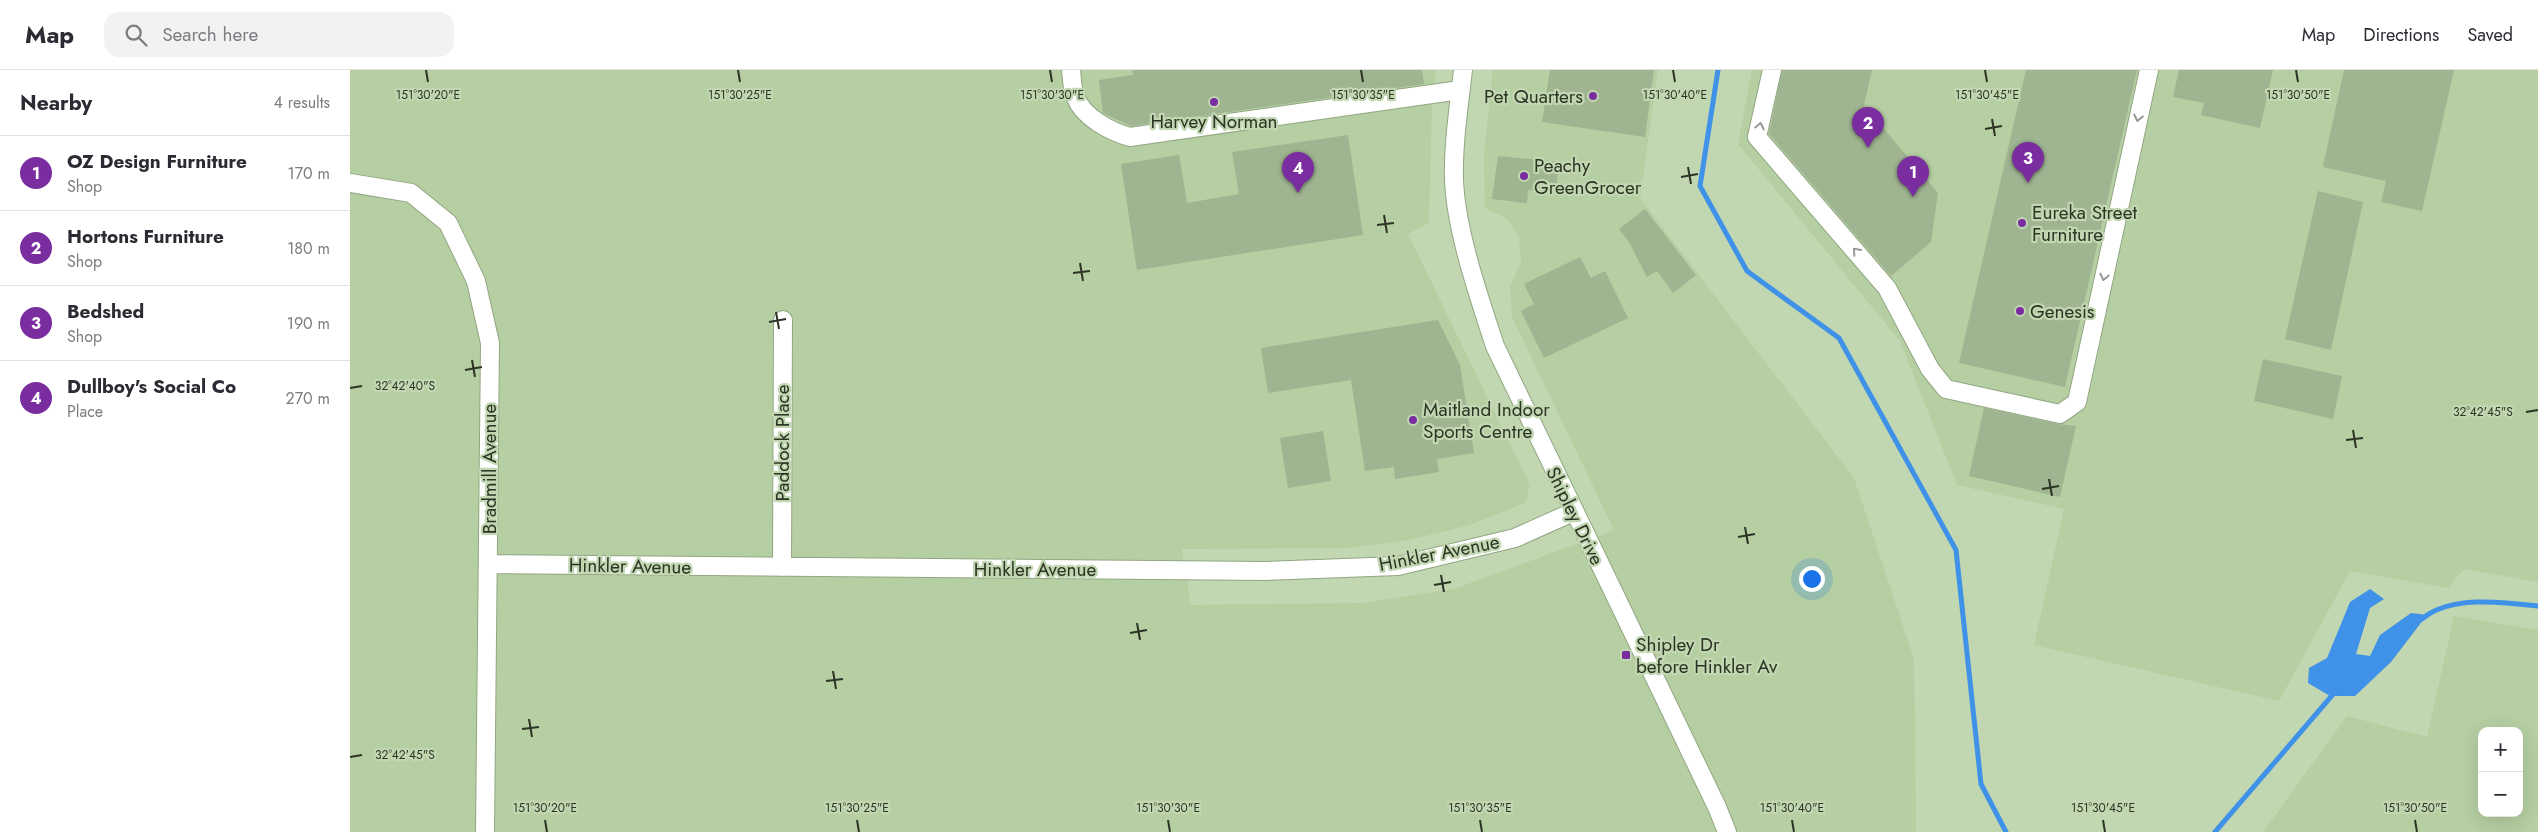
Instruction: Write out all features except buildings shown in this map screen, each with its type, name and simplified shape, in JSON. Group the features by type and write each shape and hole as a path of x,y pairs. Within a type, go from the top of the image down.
{"street":[{"path":"1071,70 1075,97 1082,110 1114,133 1130,137 1460,90"},
{"name":"Shipley Drive","path":"1462,70 1455,142 1454,181 1458,214 1476,289 1495,346 1573,512 1717,807 1727,832"},
{"path":"1772,70 1757,137 1888,288 1930,369 1946,389 2060,414 2077,402 2149,70"},
{"name":"Bradmill Avenue","path":"350,183 411,193 448,223 476,281 490,343 485,832"},
{"name":"Paddock Place","path":"782,567 783,320"},
{"name":"Hinkler Avenue","path":"489,564 1266,571 1398,566 1515,538 1573,512"}],"shaded area":[{"path":"350,70 1436,70 1432,106 1429,223 1408,234 1530,485 1525,503 1470,525 1409,540 1348,548 1182,549 1191,605 1362,603 1454,589 1614,530 1512,317 1510,286 1521,262 1519,237 1506,218 1485,208 1484,155 1493,70 1658,70 1640,198 1854,478 1914,659 1916,832 350,832"},
{"path":"1752,70 2538,70 2538,582 2464,569 2448,588 2350,571 2279,701 2034,645 2064,509 1957,485 1900,341 1738,144"},
{"path":"2454,616 2538,630 2538,832 2263,832 2347,716 2427,737"}],"water":[{"path":"2370,589 2384,599 2370,608 2356,654 2370,656 2380,635 2411,613 2427,615 2391,662 2355,696 2330,696 2308,683 2309,668 2327,658 2350,602"}],"waterway":[{"path":"1718,70 1700,186 1747,271 1839,338 1956,550 1981,784 2006,832"},
{"path":"2422,619 2434,611 2462,603 2494,602 2538,606"},
{"path":"2215,832 2335,692"}],"place":[{"name":"Pet Quarters","path":"1593,96"},
{"name":"Harvey Norman","path":"1214,102"},
{"name":"Hortons Furniture","path":"1868,148"},
{"name":"Peachy GreenGrocer","path":"1524,176"},
{"name":"Bedshed","path":"2028,183"},
{"name":"Dullboy's Social Co","path":"1298,193"},
{"name":"OZ Design Furniture","path":"1913,197"},
{"name":"Eureka Street Furniture","path":"2022,223"},
{"name":"Genesis","path":"2020,311"},
{"name":"Maitland Indoor Sports Centre","path":"1413,420"},
{"name":"Shipley Dr before Hinkler Av","path":"1626,655"}]}
